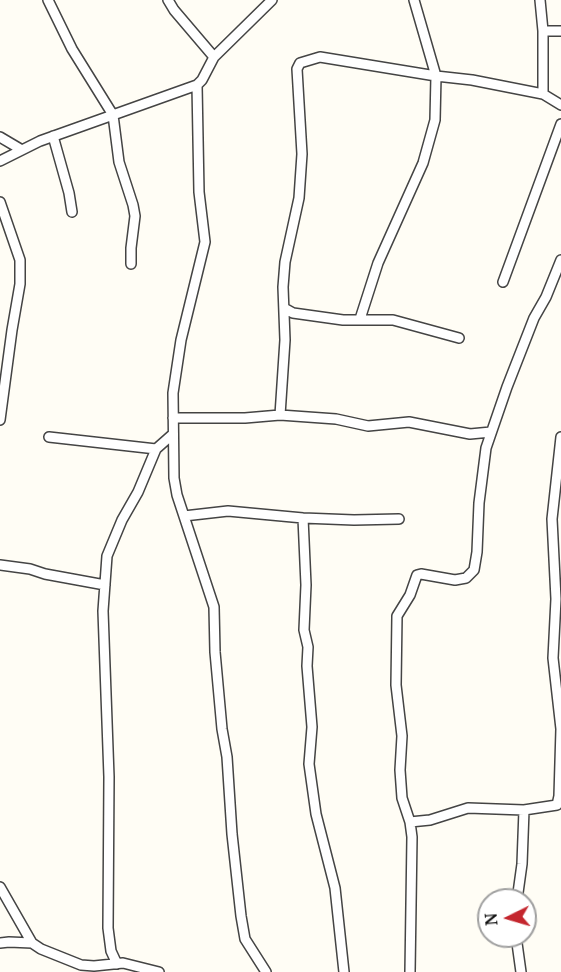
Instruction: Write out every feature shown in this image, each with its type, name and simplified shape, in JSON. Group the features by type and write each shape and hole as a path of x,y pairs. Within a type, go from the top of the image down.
{"street":[{"path":"48,0 72,49 113,115 119,162 135,216 131,264"},
{"path":"168,0 194,36 214,57"},
{"path":"0,161 53,136 197,85 214,57 272,0"},
{"path":"360,319 378,262 423,164 435,120 436,76 414,0"},
{"path":"540,0 543,31 543,94"},
{"path":"543,31 561,31"},
{"path":"280,415 285,322 288,310 283,287 285,262 299,198 302,154 297,69 300,63 320,57 472,80 543,94 561,105"},
{"path":"197,85 199,192 204,242 181,340 173,393 174,478 214,607 215,652 243,928 245,939 266,972"},
{"path":"503,282 561,124"},
{"path":"53,136 72,212"},
{"path":"0,137 22,150"},
{"path":"0,202 20,260 21,284 12,330 0,420"},
{"path":"410,972 412,837 402,798 400,770 402,736 396,685 397,616 410,595 417,575 455,580 466,578 474,570 486,448 534,318 546,297 561,260"},
{"path":"288,310 343,320 393,320 459,338"},
{"path":"173,418 245,418 280,415 336,419 368,426 409,422 470,434 491,432"},
{"path":"117,964 111,951 108,928 110,825 107,673 103,633 107,555 122,520 138,492 156,448 173,434"},
{"path":"49,437 156,448"},
{"path":"410,822 430,820 468,808 524,810 556,805 559,796 561,753 560,706 553,658 556,599 552,519 561,437"},
{"path":"184,516 228,511 303,518 399,519"},
{"path":"303,518 306,585 304,630 308,647 307,666 312,727 309,764 316,814 335,888 344,972"},
{"path":"0,565 105,585"},
{"path":"519,888 524,810"},
{"path":"0,887 32,943 41,949 81,965 117,964 159,972"},
{"path":"0,943 32,943"},
{"path":"518,948 521,972"}]}
